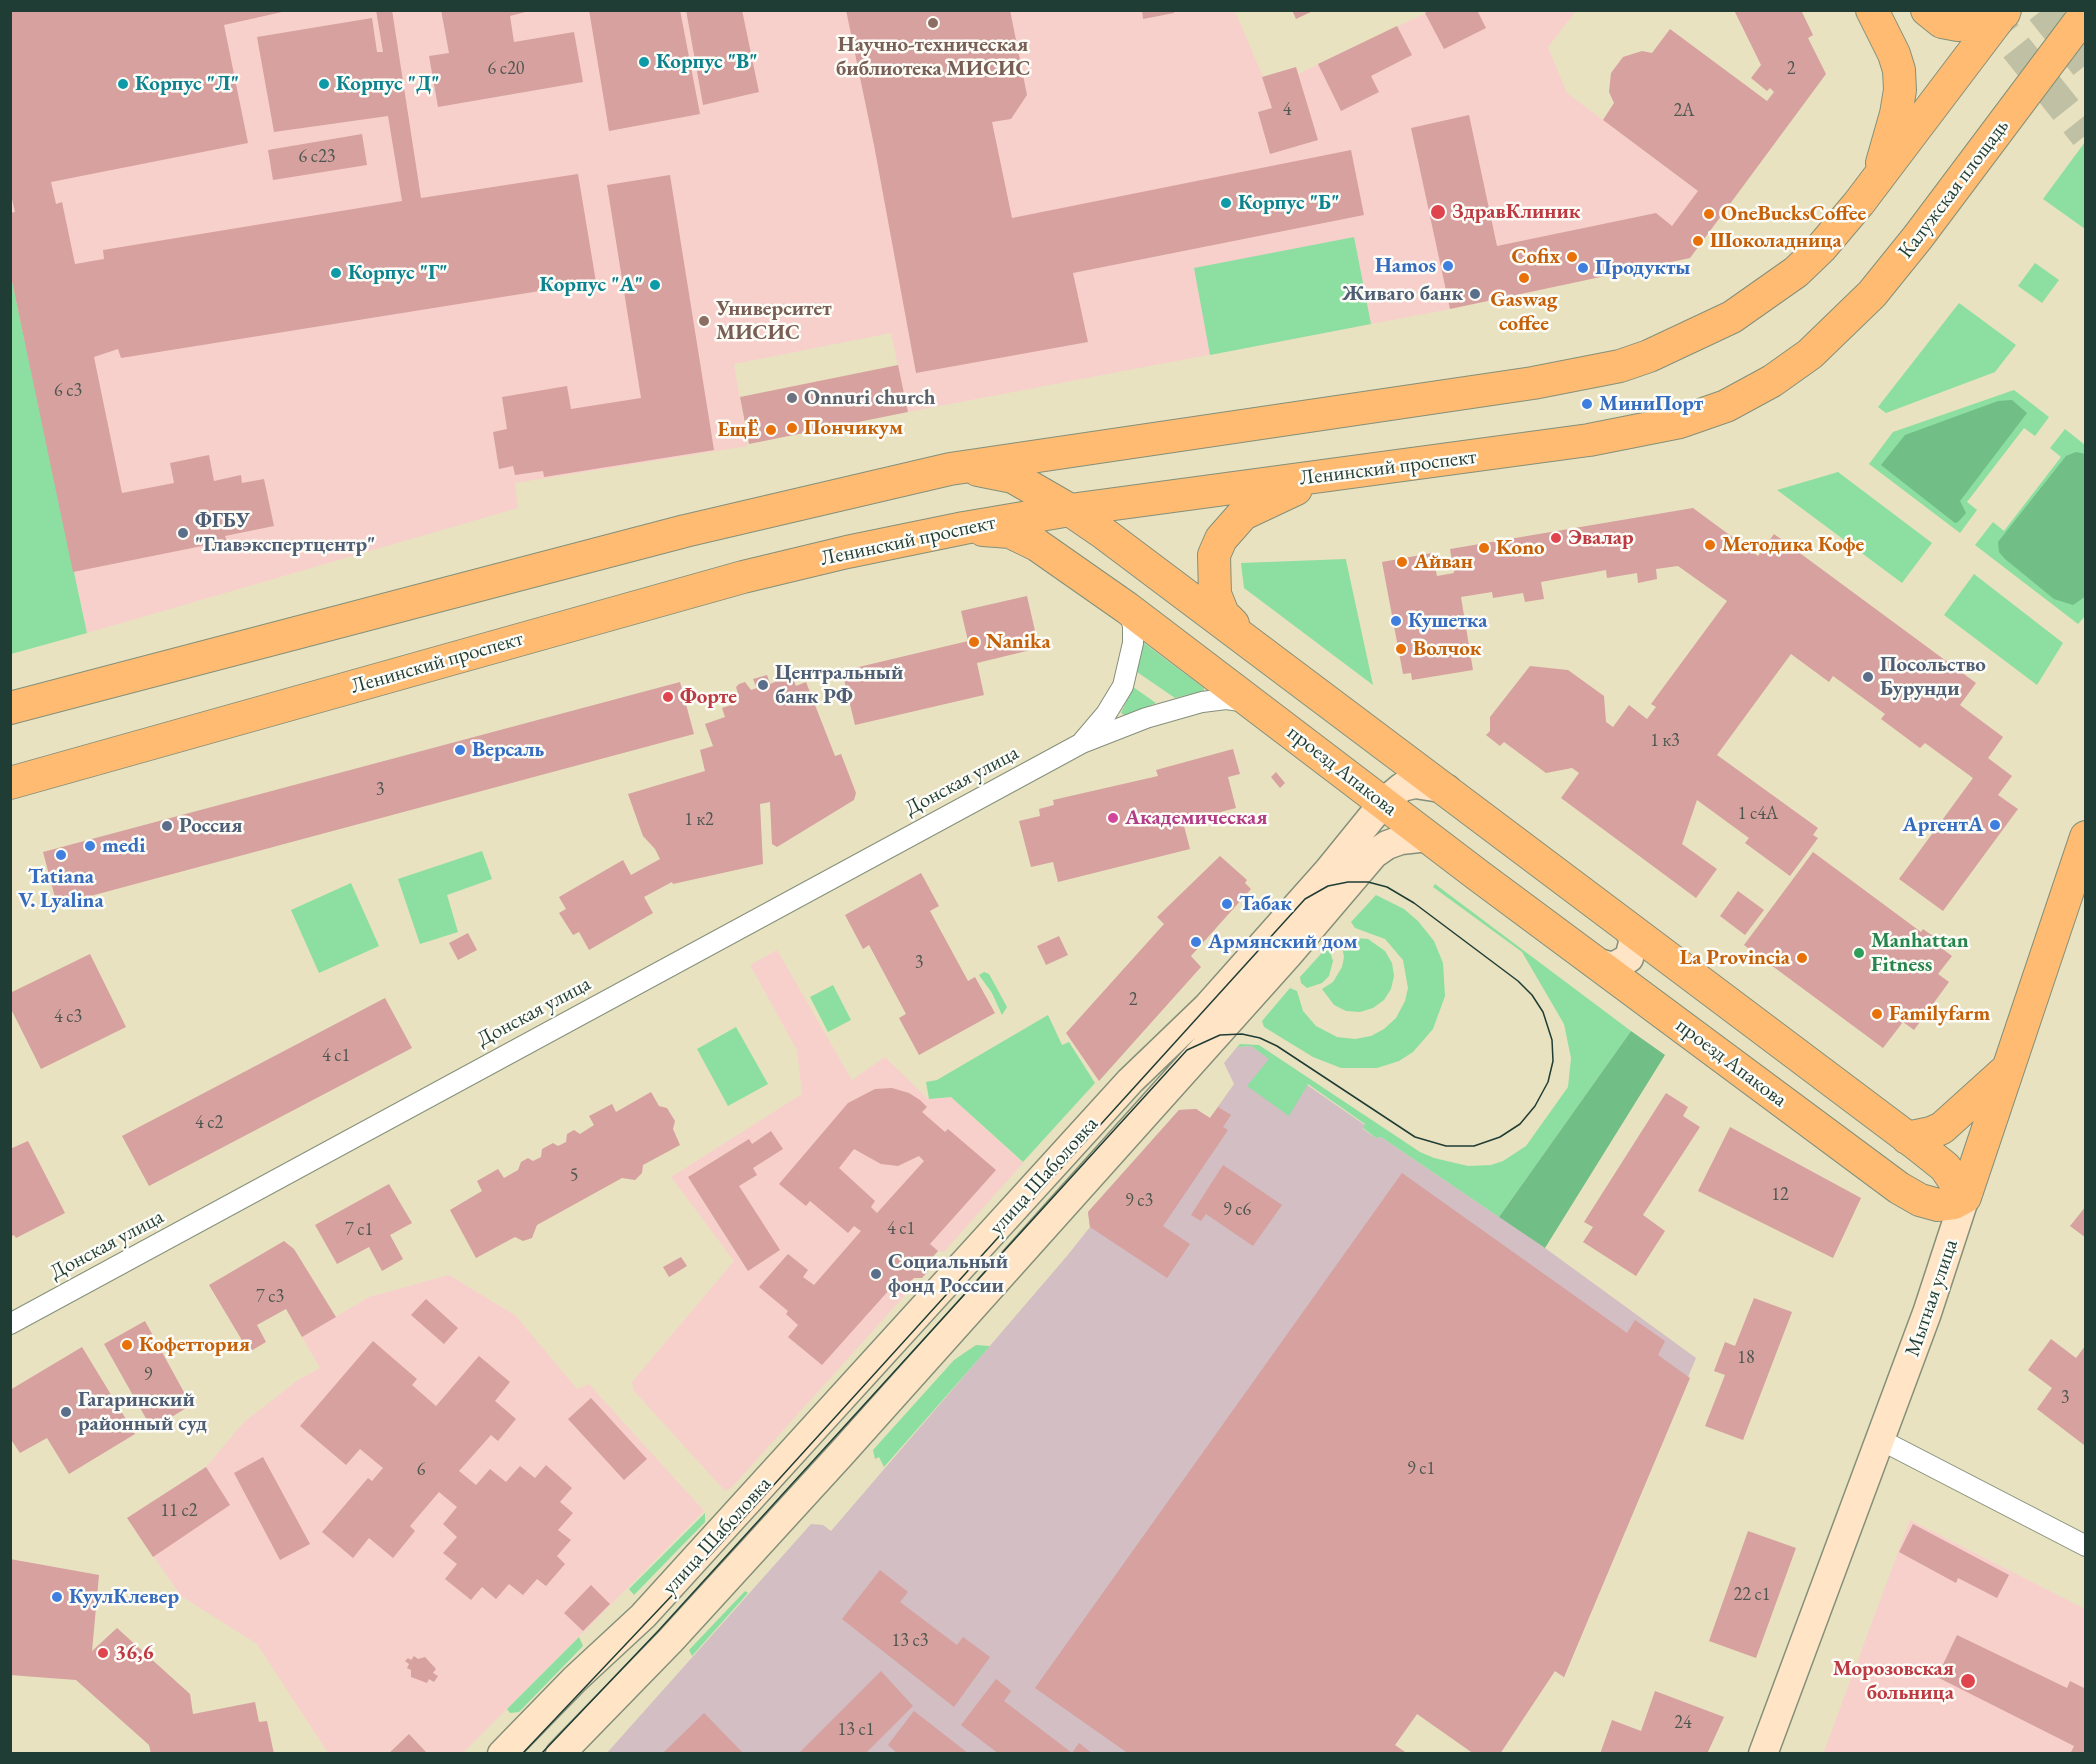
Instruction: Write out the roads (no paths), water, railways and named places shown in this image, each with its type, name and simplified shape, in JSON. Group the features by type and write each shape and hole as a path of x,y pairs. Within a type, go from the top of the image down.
{"main road":[{"path":"1859,203 1883,162 1900,90 1899,70 1894,54 1872,10"},
{"path":"1927,10 1942,22 1958,24 2005,12"},
{"path":"10,708 685,531 950,469 1581,375 1649,356 1732,317 1764,296 1821,248 1859,203 2005,12"},
{"name":"Калужская площадь","path":"1810,354 1842,326 1896,266 2079,21"},
{"name":"Ленинский проспект","path":"10,783 743,577 964,528 1070,510 1551,446 1680,422 1726,406 1772,381 1810,354"},
{"path":"950,469 991,471 1013,477 1070,510 1448,789 1945,1167 1965,1197"},
{"path":"1250,642 1224,614 1215,594 1214,555 1221,539 1244,514 1331,475"},
{"name":"проезд Апакова","path":"964,528 1010,532 1036,545 1127,608 1428,837 1899,1188 1920,1200 1938,1205 1954,1203 1965,1197"},
{"name":"улица Шаболовка","path":"502,1754 575,1679 644,1616 1130,1081 1207,1007 1328,871 1383,802 1402,787 1415,784 1448,789"},
{"name":"улица Шаболовка","path":"560,1754 670,1641 841,1454 1296,946 1374,854 1387,845 1401,840 1428,837"},
{"name":"Мытная улица","path":"1763,1754 1935,1291 2085,837"},
{"path":"1595,962 1613,967 1629,958 1634,939 1624,923"},
{"path":"1907,1138 1931,1134 1942,1128 2007,1070"}],"street":[{"name":"Донская улица","path":"1082,743 1106,714 1123,686 1130,664 1133,643 1133,626 1127,608"},
{"name":"Донская улица","path":"10,1324 1082,743 1146,718 1202,702 1226,699 1254,703"},
{"path":"1881,1440 2085,1546"}],"tunnel":[{"path":"1986,10 2086,135"},
{"path":"2042,10 2086,65"}],"tram line":[{"path":"522,1754 713,1552 1305,899 1328,886 1348,882 1368,882 1387,887 1414,903 1518,981 1532,995 1543,1012 1552,1040 1553,1061 1548,1082 1535,1106 1520,1124 1500,1137 1474,1146 1446,1146 1415,1137 1277,1046 1260,1038 1242,1034 1220,1035 1187,1050 659,1630 541,1754"}],"place":[{"name":"Научно-техническая библиотека МИСИС","path":"933,23"},
{"name":"Корпус \"В\"","path":"644,62"},
{"name":"Корпус \"Л\"","path":"123,84"},
{"name":"Корпус \"Д\"","path":"324,84"},
{"name":"Корпус \"Б\"","path":"1226,203"},
{"name":"ЗдравКлиник","path":"1438,212"},
{"name":"OneBucksCoffee","path":"1709,214"},
{"name":"Шоколадница","path":"1698,241"},
{"name":"Cofix","path":"1572,257"},
{"name":"Hamos","path":"1448,266"},
{"name":"Продукты","path":"1583,268"},
{"name":"Корпус \"Г\"","path":"336,273"},
{"name":"Gaswag coffee","path":"1524,278"},
{"name":"Корпус \"А\"","path":"655,285"},
{"name":"Живаго банк","path":"1475,294"},
{"name":"Университет МИСИС","path":"704,321"},
{"name":"Onnuri church","path":"792,398"},
{"name":"МиниПорт","path":"1587,404"},
{"name":"Пончикум","path":"792,428"},
{"name":"ЕщЁ","path":"771,430"},
{"name":"ФГБУ \"Главэкспертцентр\"","path":"183,533"},
{"name":"Эвалар","path":"1556,538"},
{"name":"Методика Кофе","path":"1710,545"},
{"name":"Kono","path":"1484,548"},
{"name":"Айван","path":"1402,562"},
{"name":"Кушетка","path":"1396,621"},
{"name":"Nanika","path":"974,642"},
{"name":"Волчок","path":"1401,649"},
{"name":"Посольство Бурунди","path":"1868,677"},
{"name":"Центральный банк РФ","path":"763,685"},
{"name":"Форте","path":"668,697"},
{"name":"Версаль","path":"460,750"},
{"name":"Академическая","path":"1113,818"},
{"name":"АргентА","path":"1995,825"},
{"name":"Россия","path":"167,826"},
{"name":"medi","path":"90,846"},
{"name":"Tatiana V. Lyalina","path":"61,855"},
{"name":"Табак","path":"1227,904"},
{"name":"Армянский дом","path":"1196,942"},
{"name":"Manhattan Fitness","path":"1859,953"},
{"name":"La Provincia","path":"1802,958"},
{"name":"Familyfarm","path":"1877,1014"},
{"name":"Социальный фонд России","path":"876,1274"},
{"name":"Кофеттория","path":"127,1345"},
{"name":"Гагаринский районный суд","path":"66,1412"},
{"name":"КуулКлевер","path":"57,1597"},
{"name":"36,6","path":"103,1653"},
{"name":"Морозовская больница","path":"1968,1681"}]}
